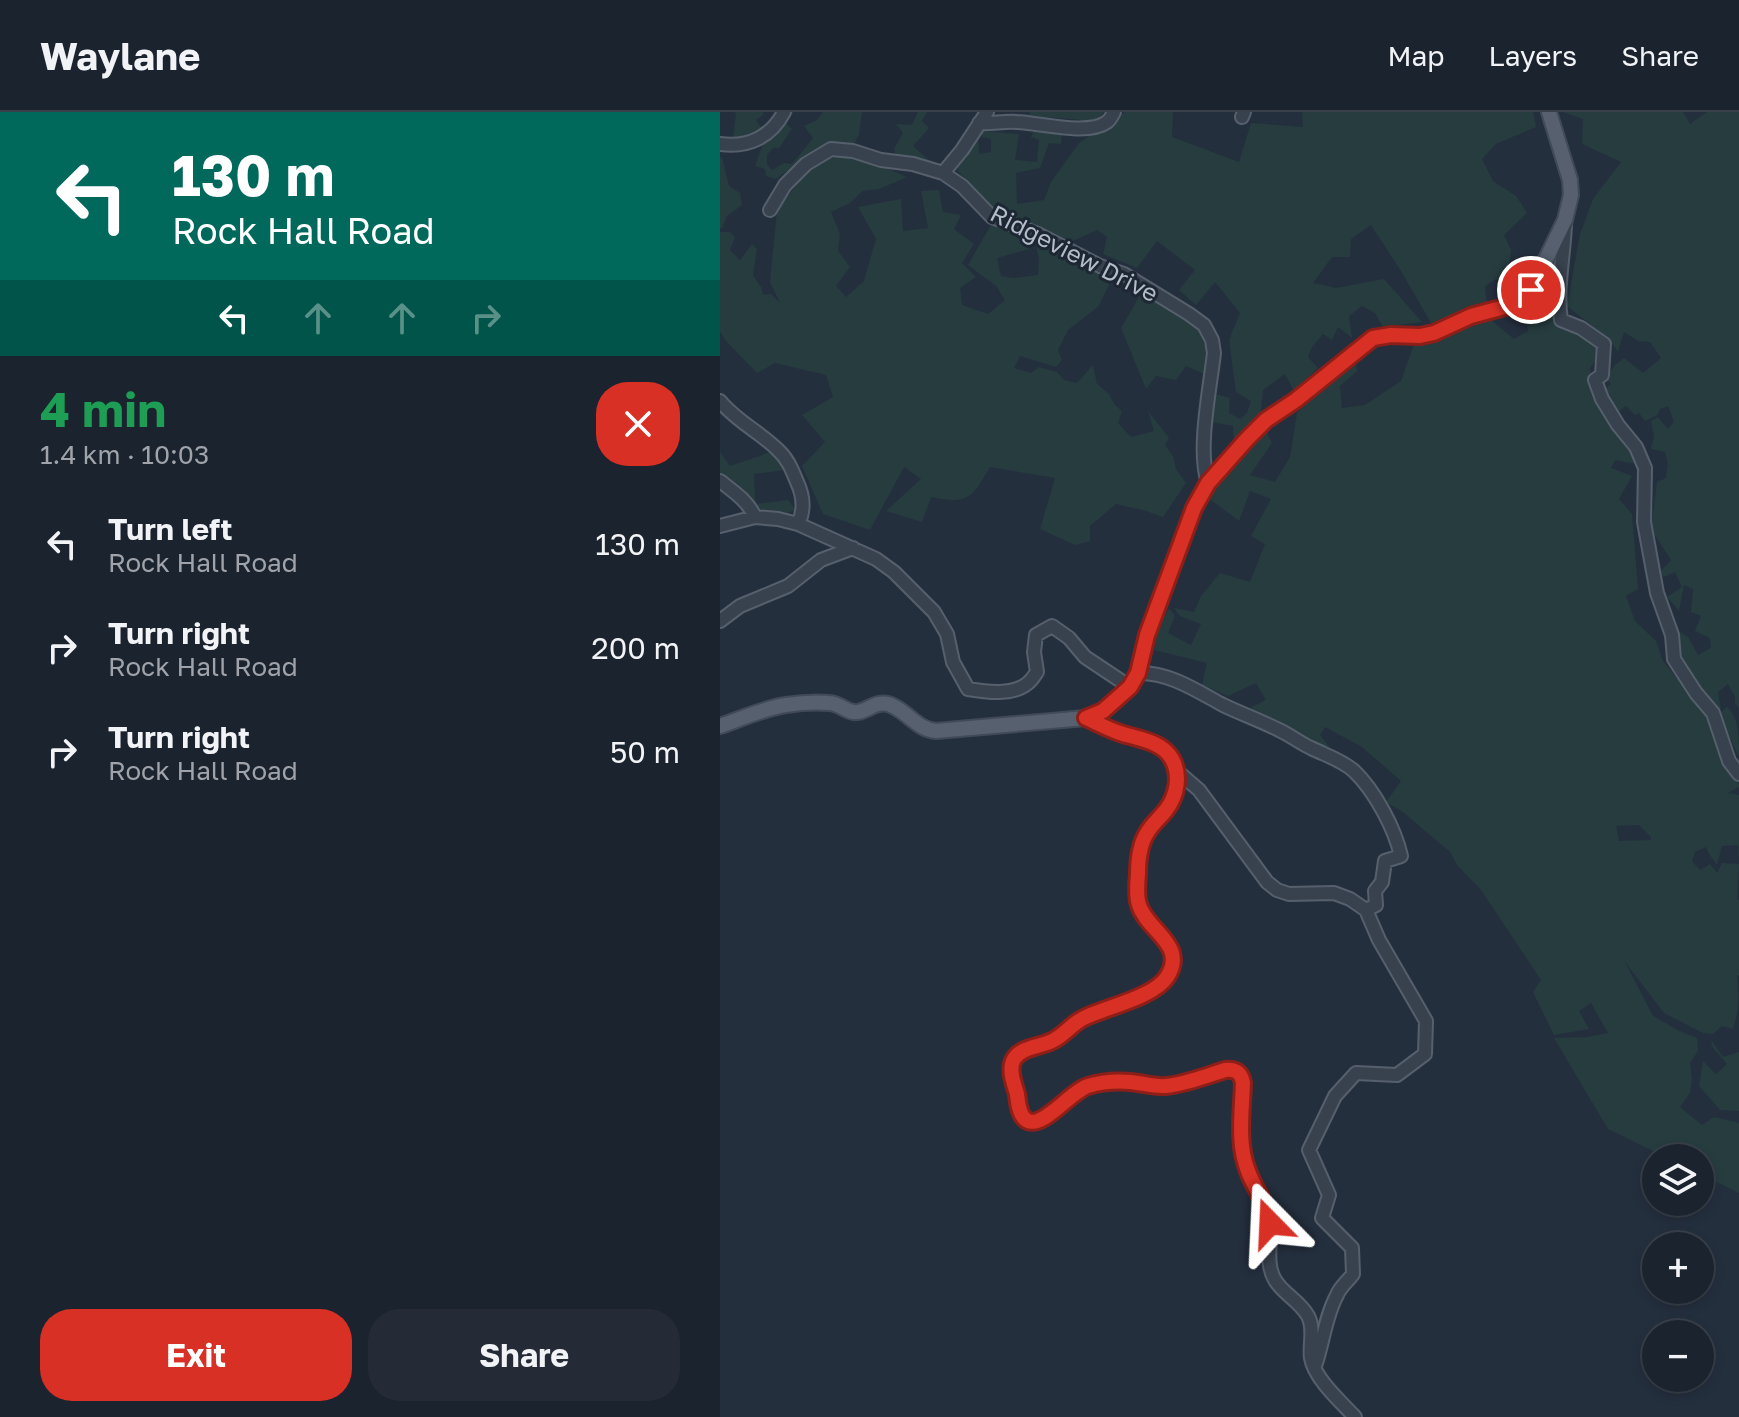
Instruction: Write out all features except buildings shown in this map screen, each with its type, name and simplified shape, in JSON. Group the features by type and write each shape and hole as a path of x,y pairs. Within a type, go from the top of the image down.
{"main road":[{"path":"720,726 784,705 829,703 856,713 880,703 891,705 916,724 936,731 1086,718 1103,711 1130,687 1138,673 1147,635 1194,508 1208,483 1266,420 1373,338 1434,333 1471,316 1512,305 1531,290 1565,220 1571,195 1570,180 1549,112"}],"street":[{"path":"720,144 739,145 758,140 784,112"},
{"path":"943,173 983,118 990,124 1014,122 1094,128 1106,123 1114,112"},
{"name":"Ridgeview Drive","path":"770,210 785,185 806,164 831,149 853,151 943,173 962,186 992,217 1038,234 1100,266 1124,274 1204,325 1212,340 1214,353 1203,453 1208,483"},
{"path":"1565,220 1558,303 1561,320 1581,328 1604,344 1602,375 1595,380 1602,399 1636,447 1645,468 1644,522 1657,593 1672,635 1674,659 1713,713 1729,761 1739,774"},
{"path":"720,401 729,413 778,449 789,462 804,505 798,524"},
{"path":"720,481 743,499 755,517"},
{"path":"720,526 755,517 778,519 798,524 876,559 894,572 934,612 947,634 953,662 968,689 1006,692 1028,684 1037,672 1034,652 1036,635 1052,626 1069,638 1085,657 1130,687"},
{"path":"720,621 740,606 788,586 821,560 853,548"},
{"path":"1138,673 1150,673 1188,685 1331,757 1351,769 1364,782 1392,828 1401,856 1385,861 1382,882 1375,891 1376,905 1366,910"},
{"path":"1086,718 1166,750 1177,771 1199,790 1267,882 1277,890 1289,894 1334,893 1366,910 1379,940 1426,1021 1425,1054 1397,1075 1356,1073 1335,1096 1309,1150 1329,1195 1322,1218 1352,1248 1353,1274 1337,1293 1324,1328 1315,1369"},
{"path":"1177,771 1176,793 1144,837 1138,869 1138,904 1172,951 1173,962 1167,978 1156,987 1114,1008 1085,1017 1063,1035 1015,1057 1012,1073 1021,1113 1029,1122 1043,1120 1070,1096 1089,1085 1119,1081 1167,1086 1225,1070 1238,1071 1243,1083 1242,1155 1269,1217 1273,1278 1310,1318 1311,1359 1315,1369 1334,1396 1355,1417"}],"green space":[{"path":"734,112 763,112 756,120 763,130 733,140"},
{"path":"786,112 794,112 786,124 792,129 779,148 773,148 767,155 767,164 772,170 784,163 792,164 813,138 804,126 817,120 823,112 862,112 859,135 852,147 828,144 776,179 766,176 765,169 755,166 763,143"},
{"path":"918,112 927,112 922,121 929,128 913,146 932,163 896,158 894,149 903,133 896,124 912,125"},
{"path":"1030,112 1104,112 1096,121 1029,116"},
{"path":"1125,112 1173,112 1172,137 1239,162 1251,123 1303,127 1302,112 1533,112 1536,127 1496,144 1482,159 1493,181 1516,196 1527,213 1504,235 1511,250 1509,269 1524,283 1514,287 1496,279 1485,286 1487,309 1435,330 1371,225 1351,239 1350,257 1332,257 1313,283 1336,288 1384,279 1422,322 1383,327 1375,313 1362,306 1349,316 1352,338 1338,327 1332,340 1323,334 1312,347 1308,357 1318,368 1294,391 1285,374 1263,390 1260,421 1234,445 1233,426 1212,422 1215,394 1230,398 1229,413 1240,419 1247,413 1251,401 1236,392 1229,340 1240,313 1215,282 1196,305 1179,290 1195,270 1157,241 1137,268 1103,254 1107,237 1097,230 1066,244 989,205 957,170 969,146 978,137 979,154 991,152 991,139 982,137 981,131 1019,134 1015,160 1037,162 1039,140 1031,137 1033,132 1062,134 1061,144 1049,143 1040,168 1016,173 1017,204 1044,200 1051,182 1079,143"},
{"path":"1563,112 1683,112 1690,124 1707,112 1739,112 1739,709 1728,684 1718,692 1721,709 1710,703 1679,661 1675,629 1688,637 1698,655 1711,648 1710,638 1695,631 1701,616 1691,612 1693,589 1684,585 1679,611 1667,597 1682,587 1675,572 1664,577 1660,572 1671,560 1651,529 1657,482 1666,478 1668,463 1665,452 1651,449 1654,437 1651,421 1658,417 1668,429 1674,422 1668,406 1645,421 1639,413 1635,415 1626,406 1618,412 1605,389 1611,384 1606,379 1624,358 1643,373 1661,358 1650,342 1638,341 1624,332 1618,352 1609,339 1567,306 1580,234 1593,199 1621,162 1582,144 1583,119"},
{"path":"839,154 907,177 879,189 862,191 850,203 831,212 840,234 838,251 850,267 836,286 846,297 864,281 876,239 858,207 901,199 903,231 928,228 921,191 939,190 943,212 961,215 954,229 974,244 962,263 976,277 960,288 962,305 988,314 1005,300 996,286 968,265 992,223 1028,235 1029,249 997,258 1001,276 1038,275 1035,239 1112,278 1099,306 1068,330 1058,350 1062,360 1056,367 1020,356 1014,368 1031,373 1039,367 1077,383 1093,365 1097,384 1122,411 1118,423 1131,437 1154,431 1148,411 1169,438 1165,445 1186,483 1163,517 1116,504 1090,526 1090,541 1075,545 1040,529 1055,478 990,467 968,497 953,500 931,497 922,522 886,511 921,479 904,467 870,530 823,514 802,466 825,442 802,415 833,397 826,375 775,363 757,373 725,340 720,331 720,232 730,232 735,237 730,250 740,260 752,244 757,249 753,275 763,295 771,294 780,303 770,282 777,210 811,166"},
{"path":"720,158 729,186 740,193 742,205 727,216 720,228"},
{"path":"1558,278 1561,320 1595,343 1598,357 1590,368 1594,390 1635,451 1636,464 1615,460 1611,468 1632,476 1619,499 1632,514 1638,589 1626,596 1635,621 1656,641 1663,661 1708,717 1719,756 1739,784 1728,793 1739,795 1739,857 1738,845 1722,846 1717,865 1706,847 1695,852 1692,861 1700,870 1710,864 1717,873 1722,863 1739,864 1738,1003 1733,1029 1722,1026 1713,1034 1703,1033 1664,1013 1625,962 1653,1016 1697,1038 1698,1051 1690,1063 1690,1093 1680,1107 1702,1125 1714,1117 1739,1123 1739,1193 1714,1181 1714,1144 1642,1146 1608,1129 1554,1038 1608,1033 1591,1003 1579,1011 1589,1029 1554,1035 1533,992 1541,980 1481,890 1457,865 1450,852 1403,812 1386,802 1401,781 1362,747 1325,727 1320,735 1331,749 1314,744 1250,708 1266,700 1256,683 1228,696 1202,685 1207,663 1154,650 1158,629 1169,608 1175,616 1168,633 1191,645 1201,624 1180,616 1174,608 1194,612 1201,596 1220,573 1250,582 1265,544 1251,536 1271,499 1250,491 1239,521 1207,497 1266,431 1272,443 1250,475 1275,482 1290,457 1297,413 1355,356 1357,371 1340,386 1342,408 1365,405 1401,381 1414,344 1477,317 1486,316 1514,339 1528,331 1524,307","holes":["1639,825 1651,840 1619,841 1616,826"]},
{"path":"1142,292 1198,330 1209,355 1204,374 1186,366 1176,380 1156,376 1146,389 1121,328"},
{"path":"720,452 730,466 771,452 779,458 785,470 754,474 755,504 788,500 796,510 778,516 758,514 720,473"},
{"path":"1727,707 1736,722 1739,757 1719,714"},
{"path":"1711,1040 1723,1057 1739,1052 1739,1111 1720,1110 1699,1086 1703,1061 1716,1074 1727,1064 1713,1048"}],"route":[{"path":"1270,1223 1242,1155 1243,1083 1238,1071 1225,1070 1167,1086 1119,1081 1089,1085 1070,1096 1043,1120 1029,1122 1021,1113 1012,1073 1015,1057 1063,1035 1085,1017 1114,1008 1156,987 1167,978 1173,962 1167,942 1138,904 1137,886 1144,837 1176,793 1177,771 1166,750 1086,718 1103,711 1130,687 1138,673 1147,635 1194,508 1208,483 1266,420 1373,338 1434,333 1471,316 1512,305 1531,290"}]}
